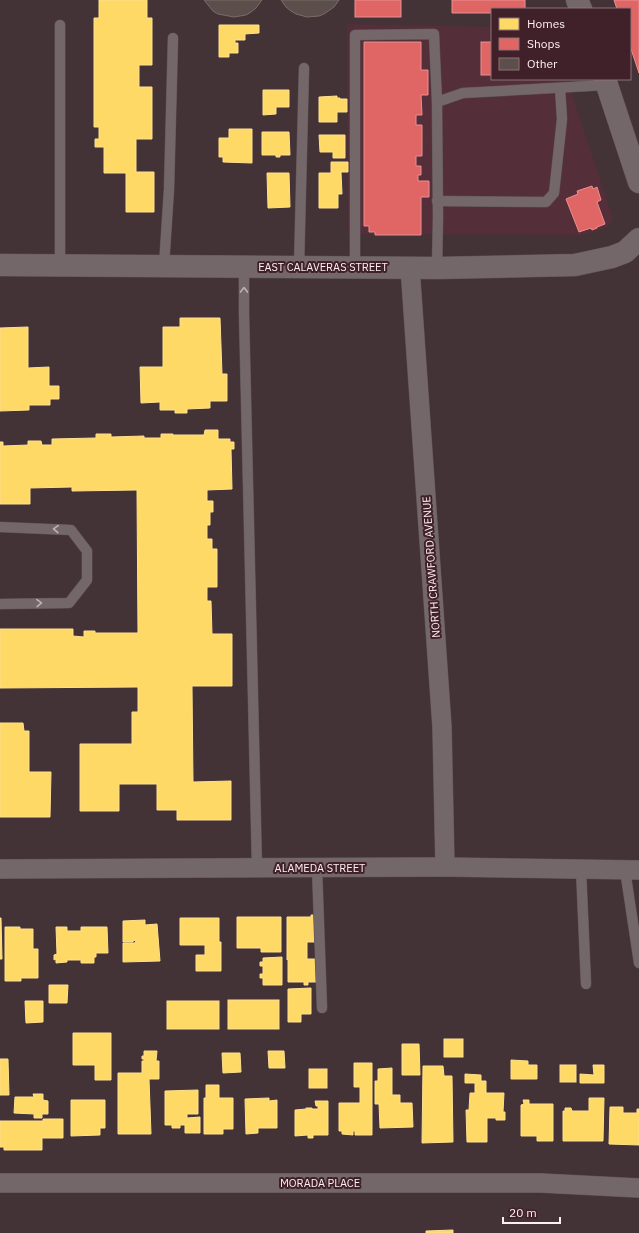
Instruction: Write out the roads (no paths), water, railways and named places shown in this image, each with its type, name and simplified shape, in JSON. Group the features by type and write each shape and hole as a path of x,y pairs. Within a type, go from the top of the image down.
{"street":[{"path":"606,82 639,182"},
{"name":"EAST CALAVERAS STREET","path":"0,264 436,268 575,266 612,257 625,252 639,239"},
{"name":"NORTH CRAWFORD AVENUE","path":"410,267 442,727 444,867"},
{"name":"ALAMEDA STREET","path":"0,869 444,867 632,870"},
{"name":"MORADA PLACE","path":"0,1183 541,1183 639,1188"}],"lane":[{"path":"60,25 60,265"},
{"path":"355,267 355,35 434,34 437,102 438,217 436,268"},
{"path":"164,266 169,189 173,38"},
{"path":"299,267 304,68"},
{"path":"437,102 463,93 560,88 606,82"},
{"path":"437,201 546,202 554,193 562,119 560,88"},
{"path":"244,267 257,868"},
{"path":"0,527 71,530 87,551 87,580 69,603 0,604"},
{"path":"317,868 322,1008"},
{"path":"580,869 586,984"},
{"path":"632,870 639,963"}]}
